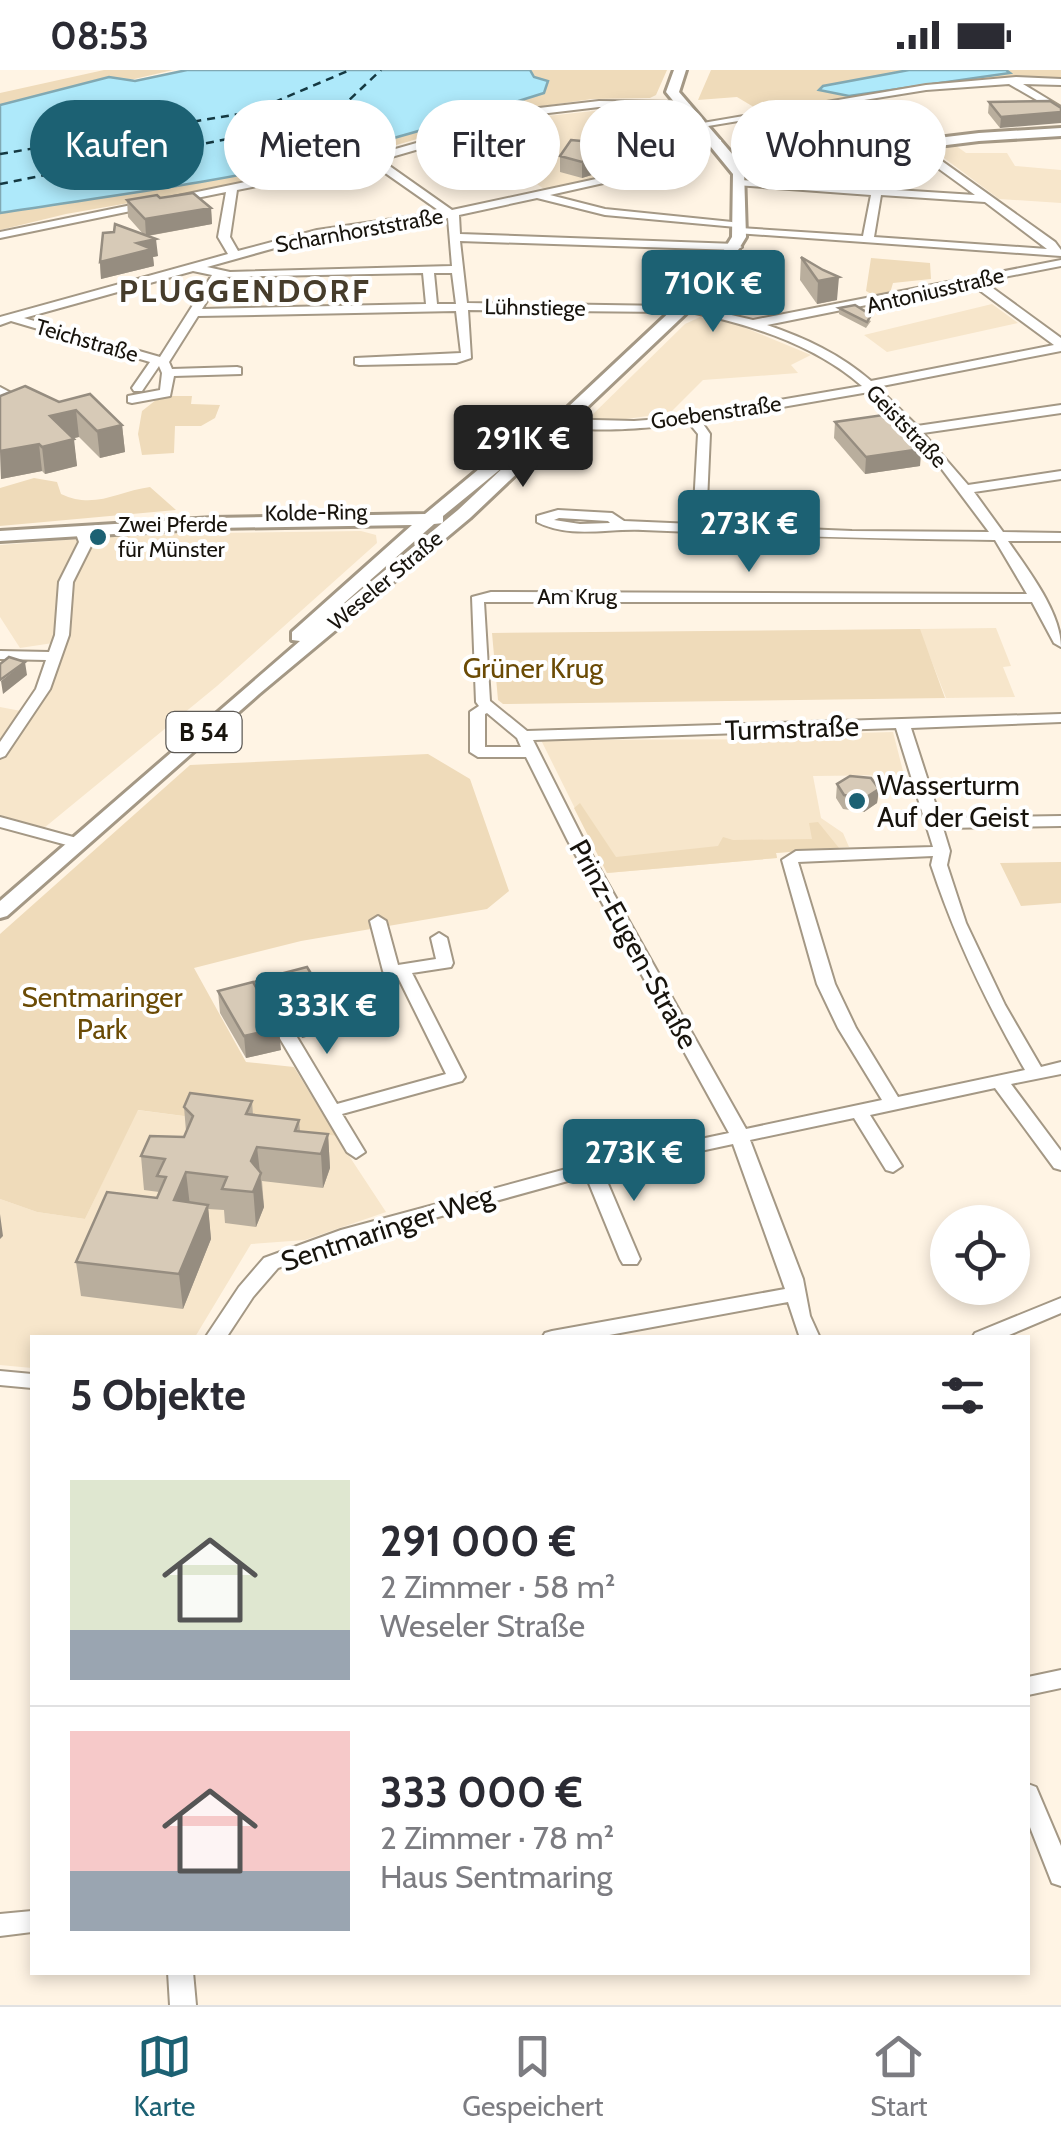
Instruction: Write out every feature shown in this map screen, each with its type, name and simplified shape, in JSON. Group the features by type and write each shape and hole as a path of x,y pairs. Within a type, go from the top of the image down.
{"main road":[{"path":"679,100 672,92 680,70"},
{"path":"686,100 696,70"},
{"path":"946,142 1001,134 1061,132"},
{"path":"711,135 731,164"},
{"path":"731,190 733,237"},
{"path":"733,237 739,190"},
{"name":"Weseler Straße","path":"0,894 71,841 677,307 713,280 733,237"},
{"name":"Weseler Straße","path":"0,912 71,841 399,544 440,517 560,422 677,307"},
{"name":"Kolde-Ring","path":"0,536 96,524 250,514 403,510 440,517"},
{"name":"Kolde-Ring","path":"61,530 440,517"},
{"name":"Kolde-Ring","path":"340,520 386,527 396,533 399,544"}],"street":[{"path":"1011,81 1061,111"},
{"path":"850,100 937,86 1061,82"},
{"path":"657,100 672,92"},
{"path":"396,153 540,110 580,105"},
{"name":"Scharnhorststraße","path":"6,319 317,232 450,214 541,196 631,173 696,145 717,142"},
{"path":"946,167 1058,251"},
{"path":"360,362 461,358 466,354 454,237 456,218 396,176"},
{"path":"0,235 232,190 224,237 234,254"},
{"path":"831,190 992,199"},
{"path":"868,240 876,194"},
{"path":"541,196 560,204 733,237"},
{"path":"454,237 868,240 1058,251"},
{"name":"Antoniusstraße","path":"749,324 882,302 1058,251"},
{"path":"190,267 218,275 457,269"},
{"path":"428,270 432,308"},
{"path":"162,365 166,393 135,393 162,365 218,275"},
{"path":"972,279 1061,346"},
{"name":"Lühnstiege","path":"195,313 461,306 677,307"},
{"name":"Geiststraße","path":"677,307 749,324 816,349 869,386 967,489 1001,536 1061,643"},
{"name":"Teichstraße","path":"6,319 162,365 237,371"},
{"name":"Goebenstraße","path":"560,422 614,426 691,417 869,386 1061,346"},
{"path":"0,391 24,405 0,417"},
{"path":"915,430 1061,409"},
{"path":"691,417 704,434 699,528"},
{"path":"967,489 1061,475"},
{"path":"620,524 1061,537"},
{"path":"0,754 43,689 56,656 66,612 66,582 86,542 82,531"},
{"name":"Am Krug","path":"486,709 477,600 485,596 1040,602 1061,606"},
{"path":"0,655 56,656"},
{"path":"486,709 477,712 475,718 478,752 526,744"},
{"name":"Prinz-Eugen-Straße","path":"486,709 526,744 740,1135 809,1335"},
{"name":"Turmstraße","path":"526,744 1061,718"},
{"path":"902,724 942,852 938,865 958,923 996,1005 1036,1073"},
{"path":"933,823 1061,821"},
{"path":"0,822 71,841"},
{"path":"892,1102 847,1028 826,984 790,860 796,856 942,852"},
{"path":"378,921 391,971 445,964 439,938"},
{"path":"332,1111 456,1076 402,970"},
{"path":"258,986 356,1152"},
{"name":"Sentmaringer Weg","path":"217,1335 255,1280 280,1258 432,1210 592,1168 1061,1068"},
{"path":"999,1081 1061,1164"},
{"path":"858,1110 893,1166"},
{"path":"592,1168 630,1259"},
{"path":"569,1335 796,1294"},
{"path":"989,1335 1061,1305"},
{"path":"0,1378 30,1380"},
{"path":"1030,1686 1061,1680"},
{"path":"1030,1799 1061,1876"},
{"path":"0,1925 30,1922"},
{"path":"180,1975 183,2005"}],"shaded area":[{"path":"580,112 580,182 560,188 560,115"},
{"path":"955,145 966,153 1007,153 1015,166 1061,170 1061,203 999,199 946,159 946,147"},
{"path":"992,304 1018,323 887,352 864,335"},
{"path":"700,317 731,322 811,355 791,365 798,373 703,380 670,413 604,422 589,418 685,324"},
{"path":"361,531 376,535 377,543 217,686 44,828 0,815 0,707 21,711 53,643 20,648 0,617 0,545 144,534"},
{"path":"996,628 1011,666 1003,667 1015,697 946,698 919,629"},
{"path":"893,732 904,775 813,776 821,818 843,833 849,847 776,853 777,858 607,873 541,740 823,739 823,734"},
{"path":"137,1110 336,1136 386,1212 305,1240 251,1244 196,1335 30,1335 30,1368 0,1365 0,1199 37,1212 85,1219"}],"green space":[{"path":"104,70 173,70 126,81 109,77 0,105 0,93"},
{"path":"530,70 667,70 656,95 650,98 560,104 560,100 522,100 544,93 548,81 534,77"},
{"path":"711,70 1061,70 1061,80 1029,77 935,84 836,100 698,100"},
{"path":"416,131 416,139 396,145 396,136"},
{"path":"224,177 224,186 204,190 204,180"},
{"path":"143,190 203,190 0,230 0,213"},
{"path":"871,258 930,263 931,279 893,283 890,293 898,294 880,299 866,291"},
{"path":"161,396 192,396 191,404 220,405 215,418 201,426 175,426 174,453 142,455 138,434 142,411"},
{"path":"34,478 57,482 61,494 85,500 150,487 176,510 0,526 0,488"},
{"name":"Grüner Krug","path":"920,629 945,698 503,704 498,700 492,633"},
{"name":"Sentmaringer Park","path":"428,754 470,779 509,891 487,909 301,941 194,968 246,1062 294,1067 336,1136 138,1110 85,1219 37,1212 0,1199 0,934 190,765"},
{"path":"580,803 616,857 718,846 723,837 812,839 809,823 818,822 839,848 776,853 777,858 607,873 574,808"},
{"path":"1061,862 1061,903 1021,906 1000,863"}],"water":[{"path":"187,70 530,70 534,77 548,81 544,93 521,100 416,100 416,131 396,137 396,100 224,100 224,178 204,182 204,100 30,100 30,190 151,190 0,213 0,105 109,77 135,81"},
{"path":"909,70 1010,73 849,96 819,90 823,86"}],"building":[{"path":"1050,101 1061,112 1001,117 989,102"},
{"path":"571,140 580,141 580,161 560,156"},
{"path":"193,193 211,208 145,219 127,200 157,195 160,198"},
{"path":"115,224 156,239 137,243 152,249 100,262 103,233 114,232"},
{"path":"801,257 823,270 839,277 818,281"},
{"path":"855,305 871,315 867,322 839,308"},
{"path":"25,386 59,402 90,394 122,425 97,431 76,410 50,416 74,439 0,451 0,396"},
{"path":"890,414 921,449 866,457 835,422"},
{"path":"9,657 25,662 0,680 0,664"},
{"path":"850,776 871,778 879,789 865,798 844,795 837,784"},
{"path":"307,967 332,1008 301,1016 276,975"},
{"path":"253,982 279,1028 244,1036 218,991"},
{"path":"190,1093 252,1101 246,1114 299,1120 295,1131 328,1134 321,1154 257,1147 251,1161 261,1173 253,1192 222,1189 227,1177 186,1172 174,1200 208,1205 179,1274 76,1262 107,1192 157,1198 166,1177 157,1176 165,1159 141,1156 150,1136 184,1137 193,1116 184,1107"}],"ferry route":[{"path":"0,154 251,112 350,70"},
{"path":"0,184 329,119 381,70"}],"place":[{"name":"Zwei Pferde für Münster","path":"98,537"},
{"name":"Wasserturm Auf der Geist","path":"857,801"}],"district":[{"name":"PLUGGENDORF","path":"245,291"}]}
